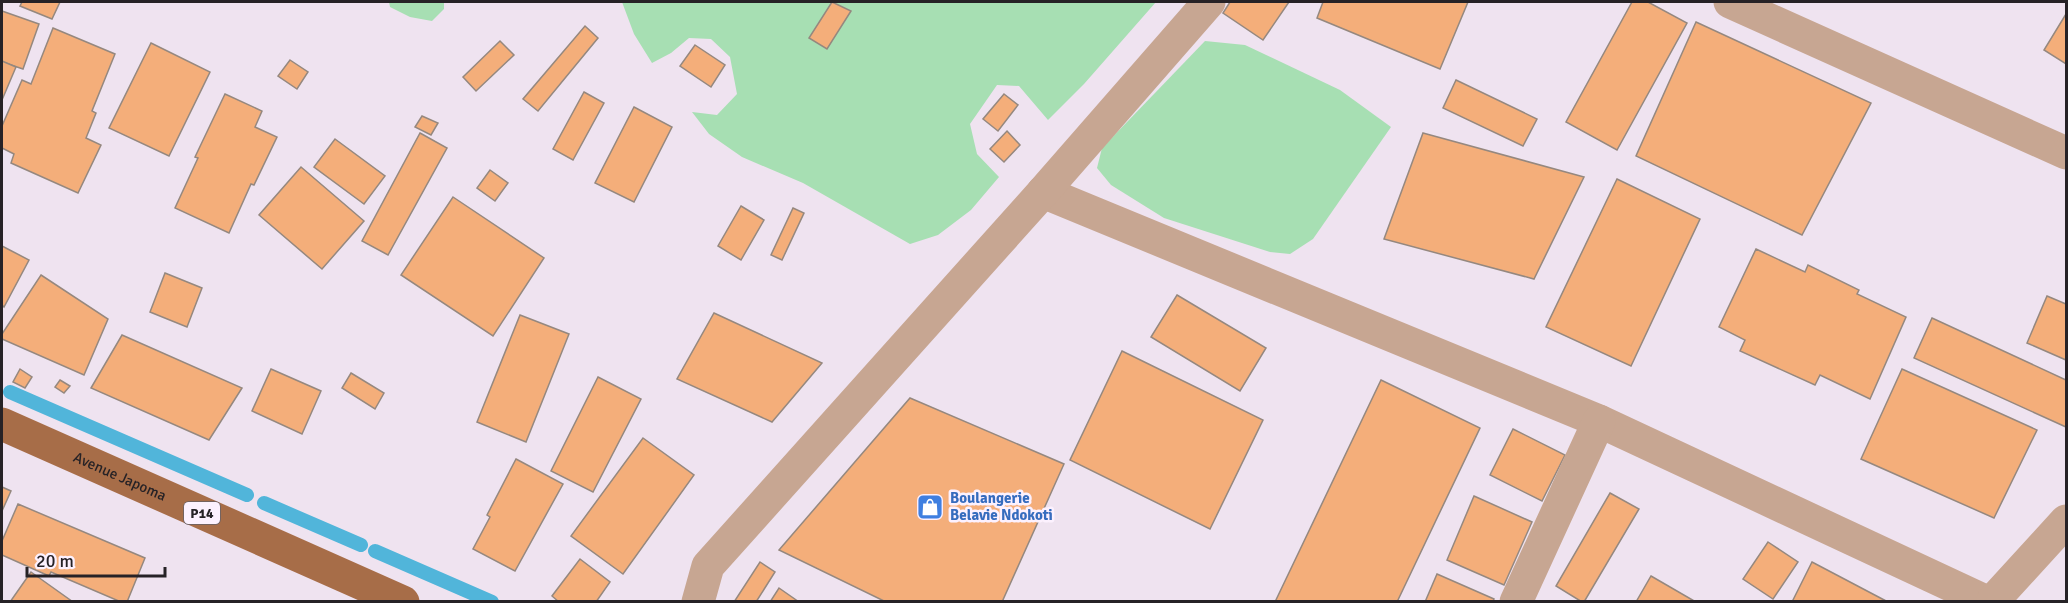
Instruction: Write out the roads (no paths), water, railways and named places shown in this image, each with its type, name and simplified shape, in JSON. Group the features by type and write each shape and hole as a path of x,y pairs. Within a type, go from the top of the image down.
{"main road":[{"name":"Avenue Japoma","path":"2,424 403,602"}],"street":[{"path":"698,602 708,566 1043,192 1209,2"},
{"path":"1730,2 2067,153"},
{"path":"1043,192 1599,421 1987,602"},
{"path":"1516,602 1599,421"},
{"path":"1992,602 2067,521"}],"waterway":[{"path":"10,392 247,495"},
{"path":"264,503 361,545"},
{"path":"375,551 492,602"}],"place":[{"name":"Boulangerie Belavie Ndokoti","path":"930,507"}]}
